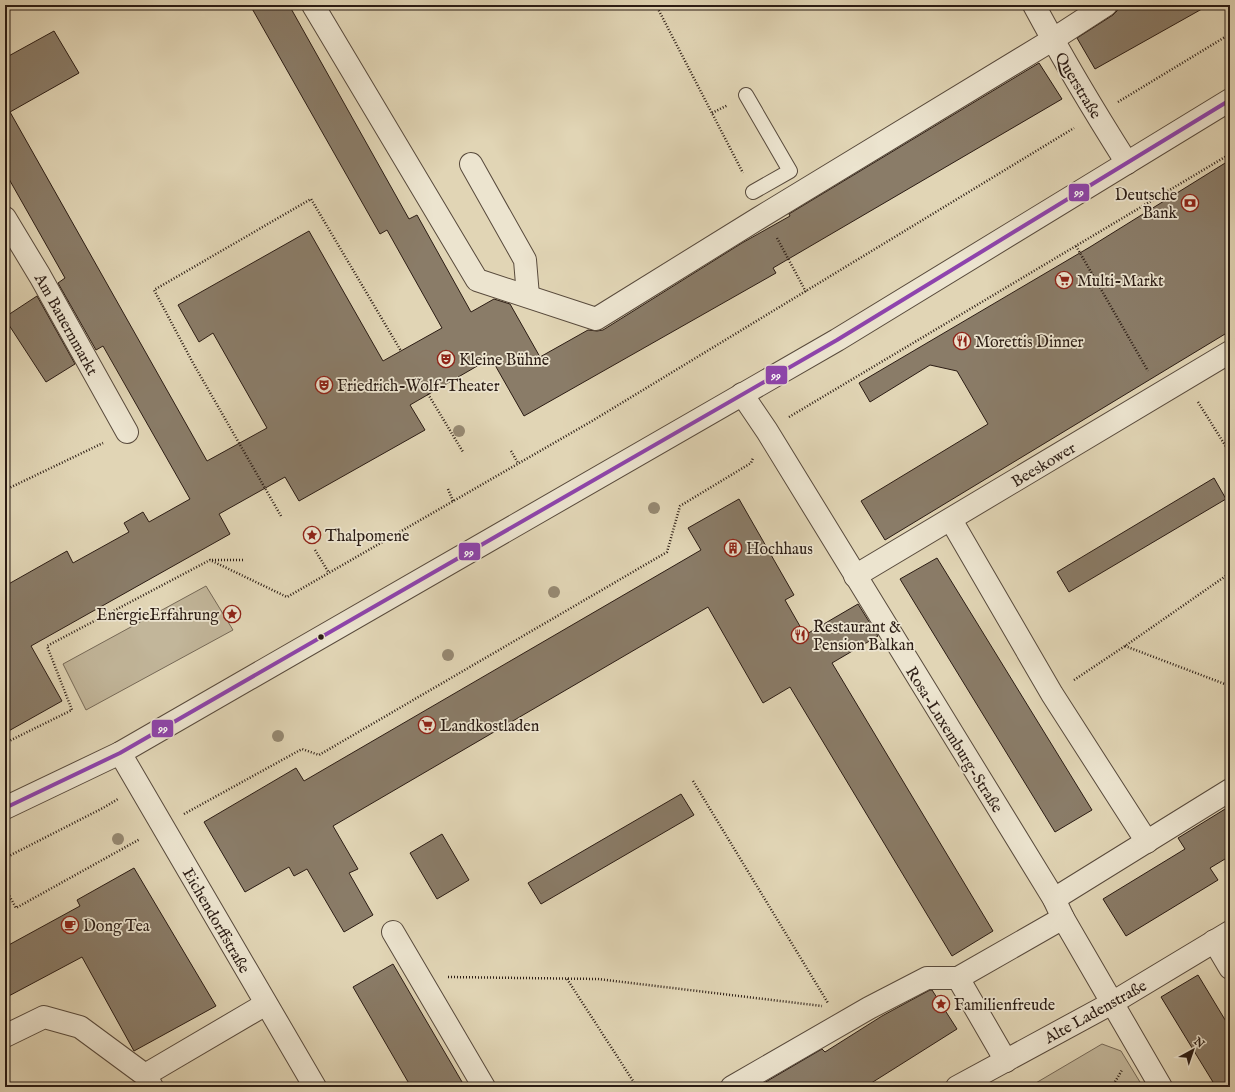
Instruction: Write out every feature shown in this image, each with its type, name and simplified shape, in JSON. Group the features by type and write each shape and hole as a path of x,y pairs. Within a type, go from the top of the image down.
{"street":[{"path":"313,5 477,280 596,318 764,214 1052,40 1106,5"},
{"name":"Querstraße","path":"1034,5 1052,40 1126,163"},
{"path":"5,808 120,753 837,340 1230,100"},
{"path":"472,164 524,260 528,296"},
{"name":"Am Bauernmarkt","path":"5,218 40,276 127,432"},
{"name":"Beeskower","path":"855,576 1230,352"},
{"name":"Rosa-Luxemburg-Straße","path":"742,394 767,431 1054,899 1063,918 1161,1087"},
{"path":"951,520 1052,694 1147,842"},
{"name":"Eichendorffstraße","path":"120,753 315,1087"},
{"path":"1054,899 1230,790"},
{"path":"732,1087 869,1008 927,978 958,978 1063,918"},
{"path":"394,932 484,1087"},
{"path":"1222,936 1230,968"},
{"name":"Alte Ladenstraße","path":"957,1087 1112,1003 1222,936"},
{"path":"958,978 1006,1061"},
{"path":"5,1036 44,1017 80,1027 149,1081 266,1004"}],"lane":[{"path":"746,95 790,171 753,192"}],"path":[{"path":"656,5 753,192"},
{"path":"210,560 287,597 592,421 1230,34"},
{"path":"5,888 16,908 302,749 318,755 667,552 680,506 751,463 767,431 1230,154"},
{"path":"281,516 193,363 154,290 311,199 401,351"},
{"path":"764,214 806,292"},
{"path":"1076,246 1160,393"},
{"path":"1183,379 1230,453"},
{"path":"428,394 463,452"},
{"path":"5,490 127,432"},
{"path":"511,451 518,463"},
{"path":"448,489 453,501"},
{"path":"315,550 329,573"},
{"path":"5,743 72,710 47,646 210,560 245,560"},
{"path":"1052,694 1125,646 1230,573"},
{"path":"1125,646 1230,686"},
{"path":"420,977 598,979 831,1007 693,781"},
{"path":"5,858 103,808 139,787"},
{"path":"567,978 637,1087"}],"shaded area":[{"path":"206,586 233,630 86,710 63,664"},
{"path":"1102,1044 1121,1051 1143,1087 1029,1087"}],"building":[{"path":"250,5 289,5 409,219 417,215 471,312 494,299 510,304 540,357 588,330 603,330 742,243 790,216 789,214 1039,63 1062,99 773,268 776,273 524,416 491,358 410,405 425,430 299,501 285,477 219,514 230,534 31,646 62,701 5,733 5,586 67,551 73,563 129,532 124,523 143,512 149,522 190,499 103,346 96,350 58,283 65,278 5,172 5,58 54,31 79,73 10,112 207,461 267,428 213,333 199,342 178,305 309,231 383,361 442,328 387,230 380,234"},
{"path":"1121,5 1209,5 1095,69 1077,38 1113,15"},
{"path":"1230,160 1230,331 885,540 861,501 988,424 957,371 930,365 870,402 859,383 1090,247"},
{"path":"37,296 75,364 46,382 5,319 5,317"},
{"path":"1214,478 1226,499 1069,592 1057,572"},
{"path":"739,499 794,595 785,600 805,635 858,604 878,636 832,663 993,931 952,956 790,687 763,703 708,607 333,826 358,869 349,873 373,915 344,932 307,869 294,876 289,867 245,892 204,822 296,768 304,781 701,550 688,528"},
{"path":"937,558 1092,810 1055,832 900,579"},
{"path":"681,794 694,815 541,904 528,883"},
{"path":"1230,806 1230,856 1210,868 1218,880 1126,936 1103,899 1185,849 1178,838"},
{"path":"442,834 469,880 437,899 410,853"},
{"path":"134,868 216,1006 134,1051 82,957 5,998 5,947 80,906 77,900"},
{"path":"393,964 465,1087 411,1087 353,987"},
{"path":"1198,975 1230,1028 1230,1087 1216,1087 1161,997"},
{"path":"932,990 957,1029 865,1087 757,1087 822,1049 825,1052 882,1016"}],"transit line":[{"name":"99","path":"5,808 120,753 837,340 1230,100"}],"place":[{"name":"Deutsche Bank","path":"1190,203"},
{"name":"Multi-Markt","path":"1064,280"},
{"name":"Morettis Dinner","path":"962,341"},
{"name":"Kleine Bühne","path":"446,359"},
{"name":"Friedrich-Wolf-Theater","path":"324,385"},
{"name":"Thalpomene","path":"312,535"},
{"name":"Hochhaus","path":"733,548"},
{"name":"EnergieErfahrung","path":"232,614"},
{"name":"Restaurant & Pension Balkan","path":"800,635"},
{"name":"Landkostladen","path":"427,725"},
{"name":"Dong Tea","path":"70,925"},
{"name":"Familienfreude","path":"941,1004"}]}
